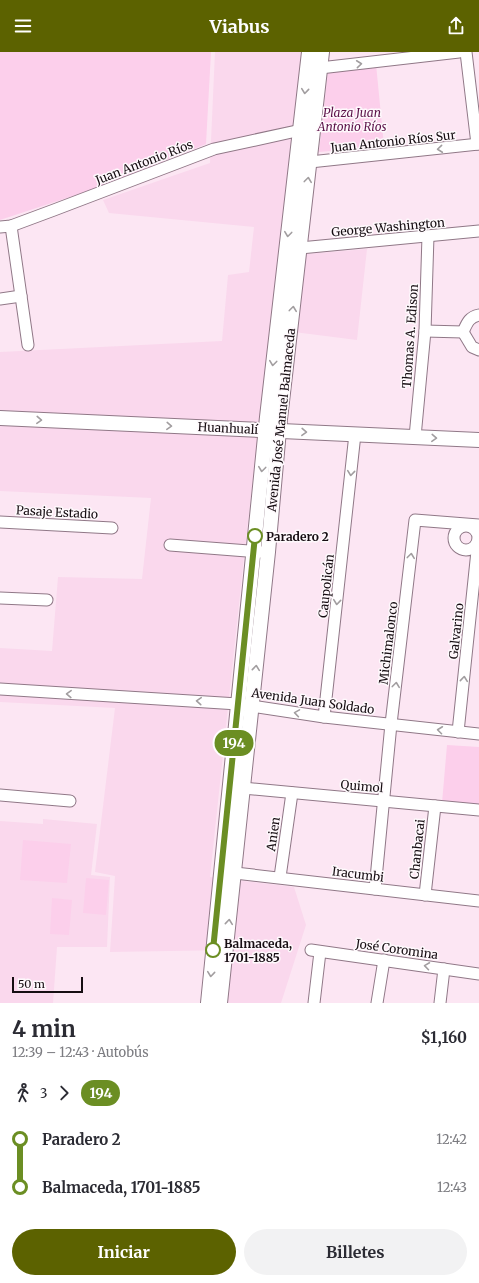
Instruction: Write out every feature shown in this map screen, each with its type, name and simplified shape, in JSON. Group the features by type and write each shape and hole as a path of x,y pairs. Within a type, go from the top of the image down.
{"main road":[{"name":"Avenida José Manuel Balmaceda","path":"208,1003 245,705 268,552 272,431 309,52"},
{"name":"Avenida José Manuel Balmaceda","path":"220,1003 243,788 245,705 253,551 300,248 322,52"},
{"name":"Huanhualí","path":"0,418 479,440"}],"street":[{"path":"320,68 459,52"},
{"path":"466,52 478,144"},
{"name":"Juan Antonio Ríos","path":"5,226 78,202 214,149 301,130"},
{"name":"Juan Antonio Ríos Sur","path":"310,162 478,144"},
{"path":"5,226 21,296 28,345"},
{"name":"George Washington","path":"300,248 479,231"},
{"name":"Thomas A. Edison","path":"415,437 425,331 428,236"},
{"path":"0,299 21,296"},
{"path":"463,332 468,321 473,316 479,315"},
{"path":"425,331 463,332"},
{"path":"463,332 472,347 479,350"},
{"name":"Caupolicán","path":"324,717 355,434"},
{"name":"Michimalonco","path":"376,889 391,724 415,520 467,524"},
{"name":"Pasaje Estadio","path":"0,522 112,528"},
{"path":"467,524 474,528 478,534 478,544 474,548 467,550 460,549 455,544 453,538 455,531 460,526 467,524 479,525"},
{"name":"Galvarino","path":"458,732 478,544"},
{"path":"170,545 268,552"},
{"path":"0,598 47,600"},
{"name":"Avenida Juan Soldado","path":"0,689 245,705 324,717 479,734"},
{"name":"Quimol","path":"243,788 292,794 479,810"},
{"name":"Anien","path":"280,877 292,794"},
{"path":"0,795 70,801"},
{"name":"Chanbacai","path":"425,895 435,806"},
{"name":"Iracumbi","path":"234,874 280,877 479,901"},
{"name":"José Coromina","path":"314,1003 316,951 479,974"},
{"path":"377,1003 384,960"},
{"path":"440,1003 444,968"}],"shaded area":[{"path":"215,52 329,52 307,254 367,249 357,340 270,329 210,877 294,887 306,925 281,1003 226,1003 230,950 110,952 115,876 95,872 115,708 0,702 0,648 52,651 58,577 142,579 151,498 0,491 0,352 222,341 228,275 249,272 254,227 109,213 103,200 210,163"},
{"path":"43,819 97,824 91,875 110,877 107,947 57,947 53,1003 0,1003 0,821 43,824"}],"green space":[{"path":"0,52 211,52 206,144 97,188 0,220"},
{"name":"Plaza Juan Antonio Ríos","path":"376,64 384,146 319,152 328,71"},
{"path":"447,745 479,747 479,806 442,803"},
{"path":"23,840 71,844 67,883 20,880"},
{"path":"86,878 109,880 106,915 83,913"},
{"path":"52,898 72,900 69,935 50,934"}],"bus line":[{"name":"194","path":"213,950 255,536"}],"place":[{"name":"Paradero 2","path":"255,536"},
{"name":"Balmaceda, 1701-1885","path":"213,950"}]}
